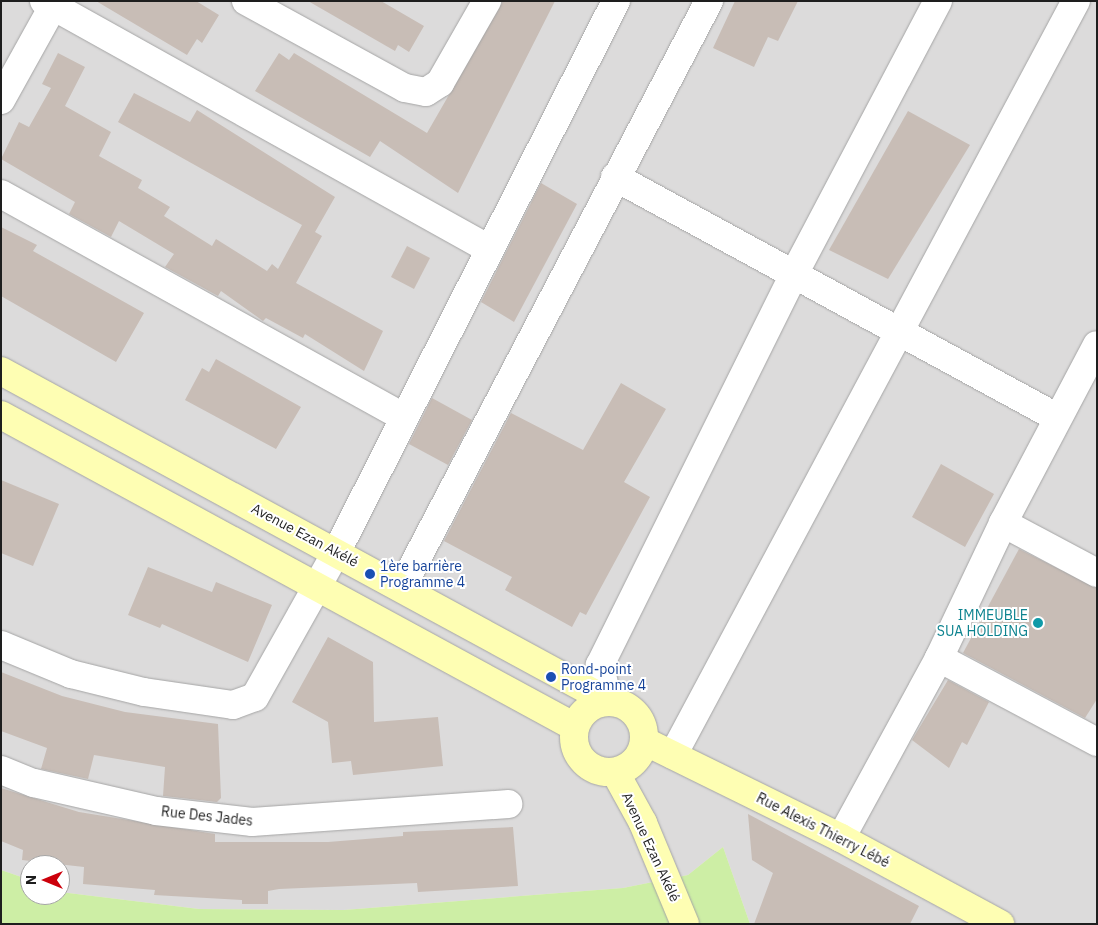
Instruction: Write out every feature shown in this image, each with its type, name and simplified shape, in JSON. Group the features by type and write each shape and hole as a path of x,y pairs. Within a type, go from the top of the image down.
{"main road":[{"name":"Avenue Ezan Akélé","path":"1,371 337,551 608,701"},
{"path":"1,415 318,584 575,728"},
{"path":"608,701 629,708 637,716 644,742 636,760 615,772 592,768 583,761 576,751 575,728 587,709 608,701"},
{"name":"Rue Alexis Thierry Lébé","path":"644,742 841,838 1000,924"},
{"name":"Avenue Ezan Akélé","path":"615,772 643,823 685,924"}],"street":[{"path":"246,1 404,88 426,92 440,83 487,1"},
{"path":"1,645 71,674 144,692 233,705 255,697 337,551 488,249 616,1"},
{"path":"402,587 615,177 710,1"},
{"path":"608,701 600,665 793,276 938,1"},
{"path":"673,755 1076,1"},
{"path":"1,100 48,4 488,249"},
{"path":"615,177 793,276 1058,418"},
{"path":"1,194 404,417"},
{"path":"841,838 939,658 1003,523 1058,418 1090,375 1097,345"},
{"path":"1003,523 1097,573"},
{"path":"939,658 1097,742"},
{"name":"Rue Des Jades","path":"1,770 34,783 156,811 252,822 508,804"}],"shaded area":[{"path":"1,1 1097,1 1097,924 750,924 723,847 688,875 623,888 344,910 199,909 70,893 70,855 20,855 20,877 1,870"}],"green space":[{"path":"723,847 750,924 1,924 1,870 20,877 20,905 70,905 70,893 199,909 344,910 623,888 688,875"}],"building":[{"path":"96,1 196,1 219,15 202,43 197,39 187,55"},
{"path":"308,1 381,1 424,26 409,52 398,45 395,51"},
{"path":"503,1 555,1 458,193 380,141 370,157 255,91 279,53 289,60 294,53 427,133"},
{"path":"735,1 798,1 778,41 768,37 754,67 713,48"},
{"path":"58,53 85,67 65,106 111,132 99,156 142,180 138,188 170,207 164,216 212,246 216,239 267,271 272,264 278,269 302,225 118,122 134,93 190,122 197,110 335,197 315,232 322,236 296,283 383,331 364,371 305,334 303,338 266,318 263,321 221,291 218,296 165,267 174,254 119,221 111,237 69,214 75,202 1,159 19,122 29,127 51,88 42,84"},
{"path":"908,111 970,145 888,279 829,250"},
{"path":"541,183 577,204 514,322 481,302"},
{"path":"1,227 37,245 33,251 144,313 116,362 1,296"},
{"path":"407,246 430,258 414,289 391,277"},
{"path":"216,359 301,407 276,449 185,400 202,368 209,372"},
{"path":"621,383 666,409 624,482 650,497 586,615 580,612 572,627 505,590 512,577 444,541 511,413 583,450"},
{"path":"432,398 472,420 448,465 409,444"},
{"path":"941,464 994,494 965,547 912,517"},
{"path":"1,480 59,504 33,566 1,553"},
{"name":"IMMEUBLE SUA HOLDING","path":"1019,549 1097,588 1097,699 1085,718 963,653"},
{"path":"148,567 212,592 216,582 272,605 248,662 162,624 160,628 128,615"},
{"path":"328,637 373,662 374,722 438,717 443,766 353,775 351,761 332,763 328,722 292,702"},
{"path":"1,672 62,696 125,712 218,724 221,798 217,802 163,796 165,767 94,755 88,779 41,769 47,748 1,731"},
{"path":"948,680 989,702 967,745 962,742 949,768 912,740"},
{"path":"1,788 79,812 215,834 215,842 328,842 403,836 403,832 513,827 518,886 418,892 417,883 279,889 268,891 268,904 242,904 242,900 154,895 155,890 83,884 84,867 70,865 70,855 22,855 23,850 1,841"},
{"path":"748,814 919,906 910,924 754,924 773,873 752,860"}],"place":[{"name":"1ère barrière Programme 4","path":"370,574"},
{"name":"IMMEUBLE SUA HOLDING","path":"1038,623"},
{"name":"Rond-point Programme 4","path":"551,677"}]}
